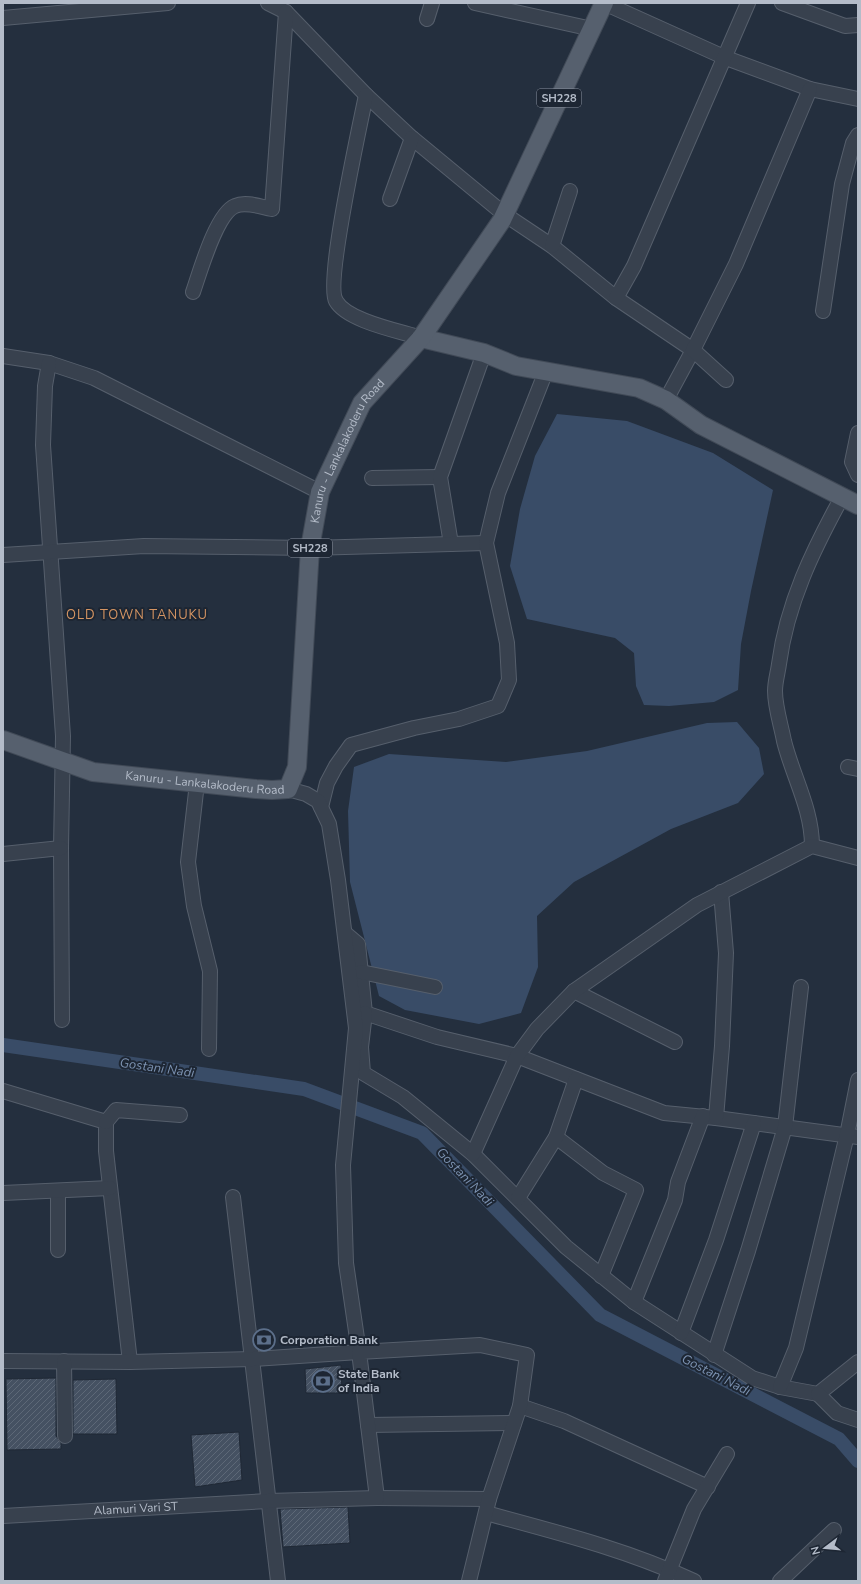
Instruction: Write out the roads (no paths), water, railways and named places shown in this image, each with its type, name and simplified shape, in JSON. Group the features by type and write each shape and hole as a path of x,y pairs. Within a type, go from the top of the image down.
{"main road":[{"name":"Kanuru - Lankalakoderu Road","path":"3,740 93,772 267,790 288,789 297,767 310,548 320,492 362,403 421,338 504,215 604,3"},
{"path":"421,338 484,353 516,366 639,388 666,400 702,425 858,505"}],"street":[{"path":"3,18 168,3"},
{"path":"268,3 286,12 366,95 412,138 504,215 552,246 616,298 693,350 726,380"},
{"path":"427,19 432,3"},
{"path":"475,3 592,29"},
{"path":"604,3 726,58 810,89 858,99"},
{"path":"616,298 634,266 726,58 748,3"},
{"path":"782,3 845,26 858,25"},
{"path":"193,292 215,231 226,213 234,206 244,204 272,209 286,12"},
{"path":"666,400 736,264 810,89"},
{"path":"366,95 336,254 333,289 336,301 349,314 421,338"},
{"path":"823,311 842,184 853,143 858,135"},
{"path":"390,199 412,138"},
{"path":"552,246 570,191"},
{"path":"452,544 440,477 484,353"},
{"path":"3,356 49,363 94,378 320,492"},
{"path":"49,363 45,386 43,445 64,736 61,848 62,1020"},
{"path":"321,807 327,783 336,766 351,745 414,728 459,719 498,706 509,680 508,642 486,543 498,493 546,371"},
{"path":"858,433 852,462 858,475"},
{"path":"372,478 440,477"},
{"path":"812,846 812,828 803,797 790,765 781,727 775,691 781,650 790,609 815,547 842,497"},
{"path":"3,555 144,546 310,548 486,543"},
{"path":"197,783 188,862 194,906 210,971 209,1049"},
{"path":"288,789 306,794 318,801 329,824 345,933 356,1028 343,1165 346,1262 377,1498"},
{"path":"473,1154 517,1056 537,1029 574,991 697,905 812,846 858,858"},
{"path":"3,854 61,848"},
{"path":"634,1302 675,1200 678,1182 709,1117 722,1046 726,953 721,892"},
{"path":"345,933 358,944 365,1013 362,1047 363,1073 403,1097 473,1154 566,1247 634,1302 681,1334 752,1378 780,1387 818,1394 836,1413 858,1420"},
{"path":"361,972 435,987"},
{"path":"714,1355 748,1251 785,1127 801,987"},
{"path":"574,991 675,1042"},
{"path":"365,1013 437,1038 517,1056 664,1114 709,1117 853,1136"},
{"path":"518,1198 556,1137 576,1079"},
{"path":"780,1387 796,1348 853,1136 858,1080"},
{"path":"3,1091 106,1122"},
{"path":"130,1362 106,1151 106,1122 116,1110 180,1115"},
{"path":"681,1334 716,1240 754,1123"},
{"path":"556,1137 604,1173 636,1190 601,1276"},
{"path":"3,1193 58,1192 110,1188"},
{"path":"58,1192 58,1250"},
{"path":"233,1197 278,1581"},
{"path":"3,1361 130,1362 253,1359 480,1345 527,1354 520,1406 489,1499 469,1581"},
{"path":"64,1361 65,1436"},
{"path":"818,1394 858,1362"},
{"path":"520,1406 564,1421 708,1487"},
{"path":"368,1425 514,1423"},
{"path":"668,1575 694,1509 728,1454"},
{"name":"Alamuri Vari ST","path":"3,1516 268,1501 377,1498 489,1499"},
{"path":"486,1513 562,1534 668,1575 694,1581"},
{"path":"780,1581 834,1530"}],"water":[{"path":"557,414 627,421 713,453 773,490 741,644 738,690 714,702 669,706 644,705 636,686 634,653 615,638 527,619 510,566 520,509 535,456"},
{"path":"737,722 759,748 764,774 738,803 671,829 574,882 537,916 538,967 521,1013 479,1024 405,1010 379,996 350,882 348,811 354,767 389,754 506,762 587,751 707,723"}],"waterway":[{"name":"Gostani Nadi","path":"3,1045 304,1089 422,1133 600,1315 839,1439 858,1461"}],"place":[{"name":"Corporation Bank","path":"264,1340"},
{"name":"State Bank of India","path":"323,1381"}],"district":[{"name":"OLD TOWN TANUKU","path":"137,615"}]}
